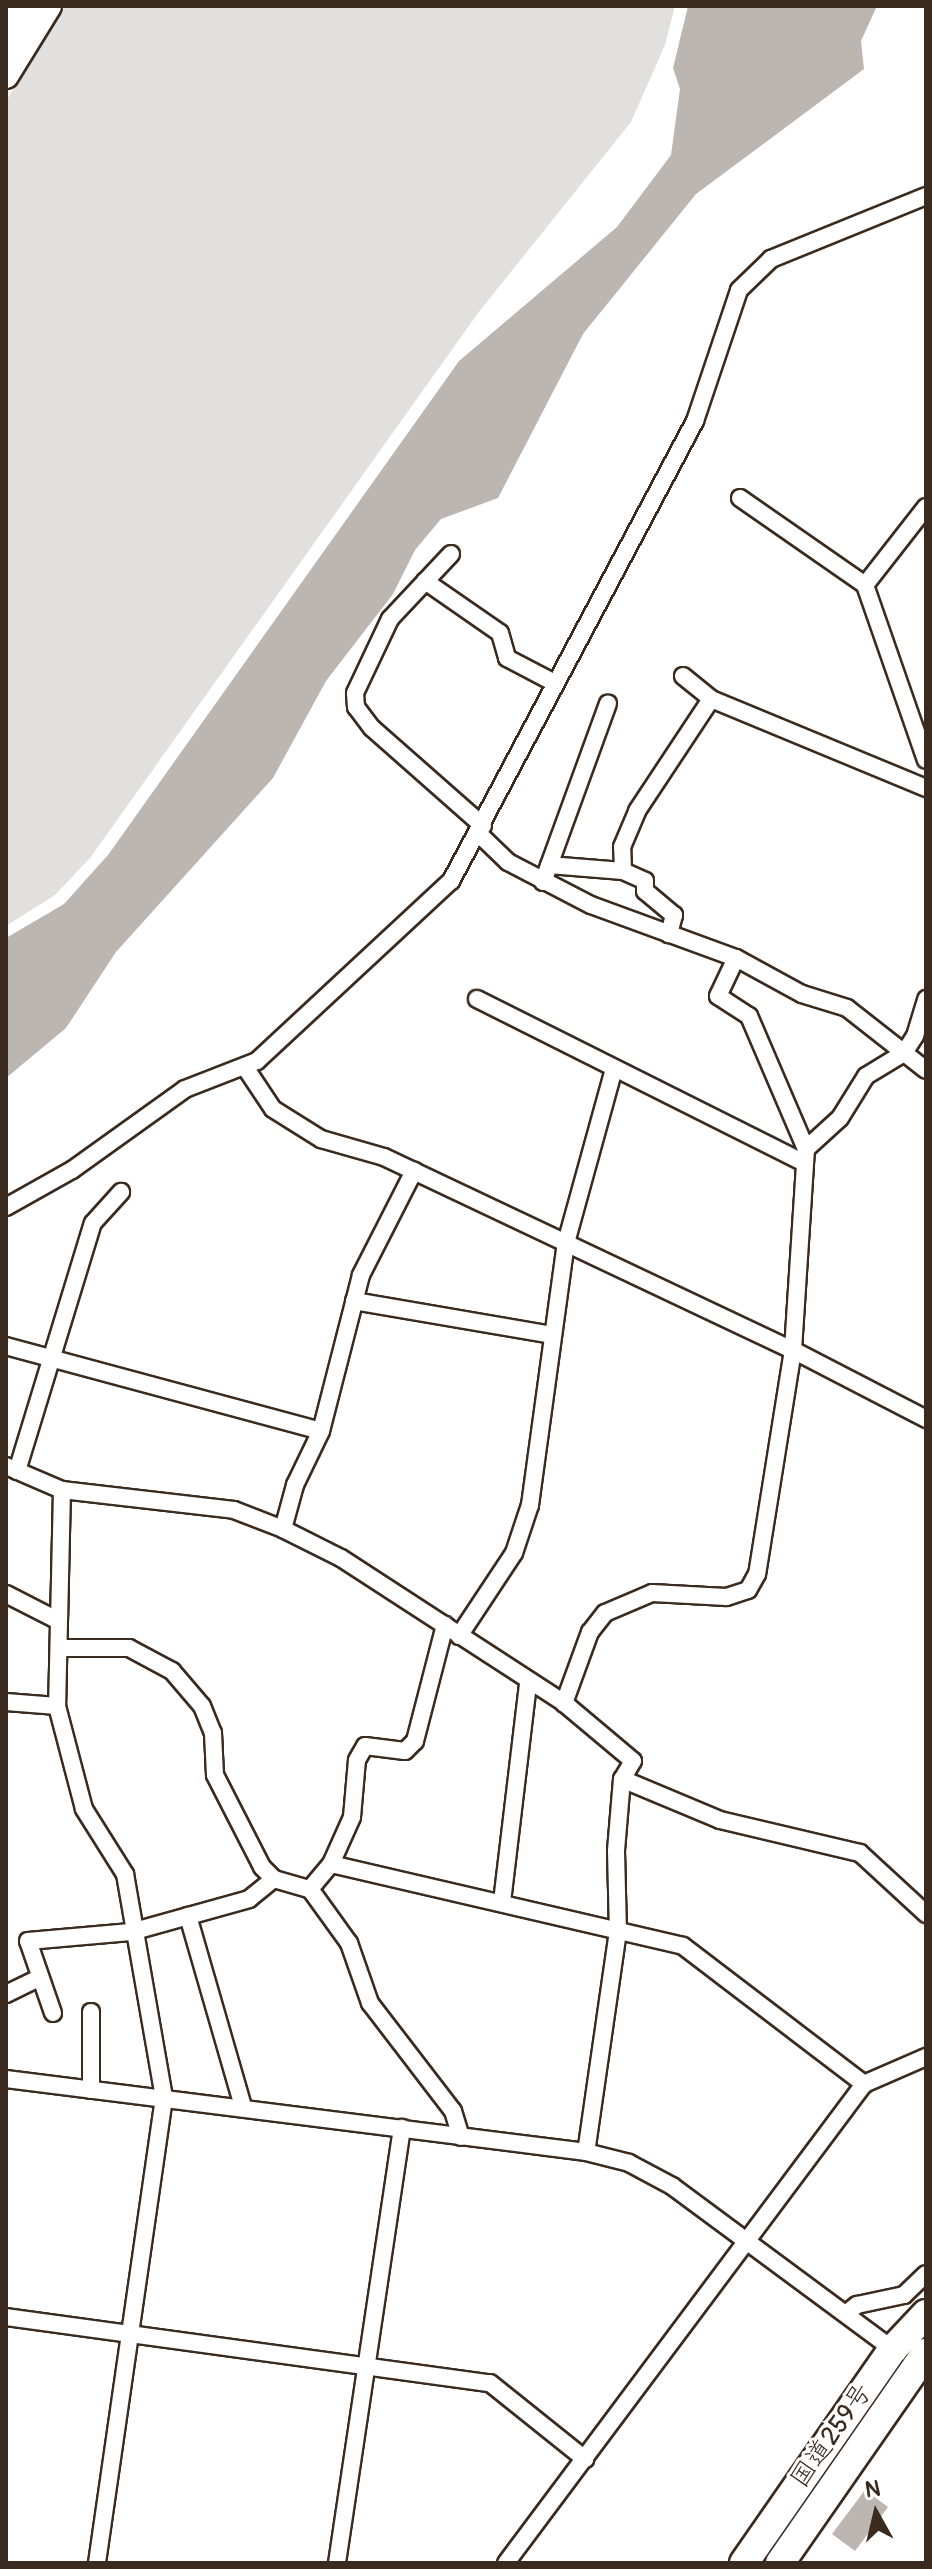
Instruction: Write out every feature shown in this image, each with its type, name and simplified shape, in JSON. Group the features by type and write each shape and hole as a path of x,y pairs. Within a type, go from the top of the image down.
{"highway":[{"name":"国道259号","path":"780,2563 915,2360 926,2314"},
{"name":"国道259号","path":"744,2563 915,2360"}],"main road":[{"path":"6,12 9,6"},
{"path":"6,76 49,6"}],"street":[{"path":"6,47 33,6"},
{"path":"6,1207 72,1170 185,1089 245,1067 451,881 481,830 553,682 695,421 739,290 747,278 771,259 926,196"},
{"path":"740,498 865,585 926,760"},
{"path":"865,585 926,507"},
{"path":"451,554 390,619 355,693 356,707 372,728 481,830 508,862 543,882 736,958 802,994 847,1008 926,1070"},
{"path":"425,581 500,633 507,658 553,682"},
{"path":"683,676 711,699 926,788"},
{"path":"623,871 622,847 637,811 711,699"},
{"path":"543,882 608,703"},
{"path":"549,865 623,871 645,881 645,891 674,915 669,934"},
{"path":"564,1703 590,1632 605,1613 652,1593 726,1597 748,1590 757,1574 793,1350 804,1155 749,1016 718,996 736,958"},
{"path":"477,999 614,1069 804,1155"},
{"path":"804,1155 840,1118 866,1076 904,1053 915,1036 926,999"},
{"path":"245,1067 273,1109 321,1139 414,1171 793,1350 926,1419"},
{"path":"459,1636 514,1553 530,1505 566,1243 614,1069"},
{"path":"283,1529 295,1485 321,1431 361,1275 414,1171"},
{"path":"121,1192 93,1223 52,1359 12,1469 62,1490 234,1510 283,1529 341,1558 445,1625 528,1684 564,1703 633,1761 622,1779 616,1851 618,1931 586,2152"},
{"path":"354,1301 553,1335"},
{"path":"6,1346 321,1431"},
{"path":"62,1490 57,1706 84,1809 125,1874 131,1932 164,2098 97,2563"},
{"path":"6,1594 59,1621"},
{"path":"310,1889 331,1864 352,1817 357,1760 365,1746 405,1751 415,1741 445,1625"},
{"path":"60,1648 129,1648 172,1671 202,1706 213,1733 215,1775 262,1867 274,1879 310,1889 349,1943 370,2003 453,2111 461,2137"},
{"path":"502,1902 528,1684"},
{"path":"6,1702 57,1706"},
{"path":"622,1779 695,1812 860,1853 926,1914"},
{"path":"331,1864 683,1946 864,2084"},
{"path":"53,2013 37,1979 28,1941 131,1932 249,1899 274,1879"},
{"path":"188,1916 243,2107"},
{"path":"6,1994 37,1979"},
{"path":"91,2012 91,2090"},
{"path":"506,2563 864,2084 926,2057"},
{"path":"6,2079 586,2152 629,2163 672,2186 915,2360"},
{"path":"337,2563 402,2128"},
{"path":"847,2313 857,2305 904,2295 926,2274"},
{"path":"6,2317 365,2362 490,2383 585,2459"}],"shaded area":[{"path":"65,6 675,6 665,45 631,122 478,313 90,858 55,895 6,926 6,101"},
{"path":"688,6 877,6 861,41 864,69 696,194 583,334 498,498 441,519 415,550 393,594 326,681 273,778 116,952 66,1028 6,1078 6,938 64,904 108,855 459,361 617,227 671,155 680,89 673,68"},
{"path":"865,2490 888,2507 855,2551 832,2534"}]}
